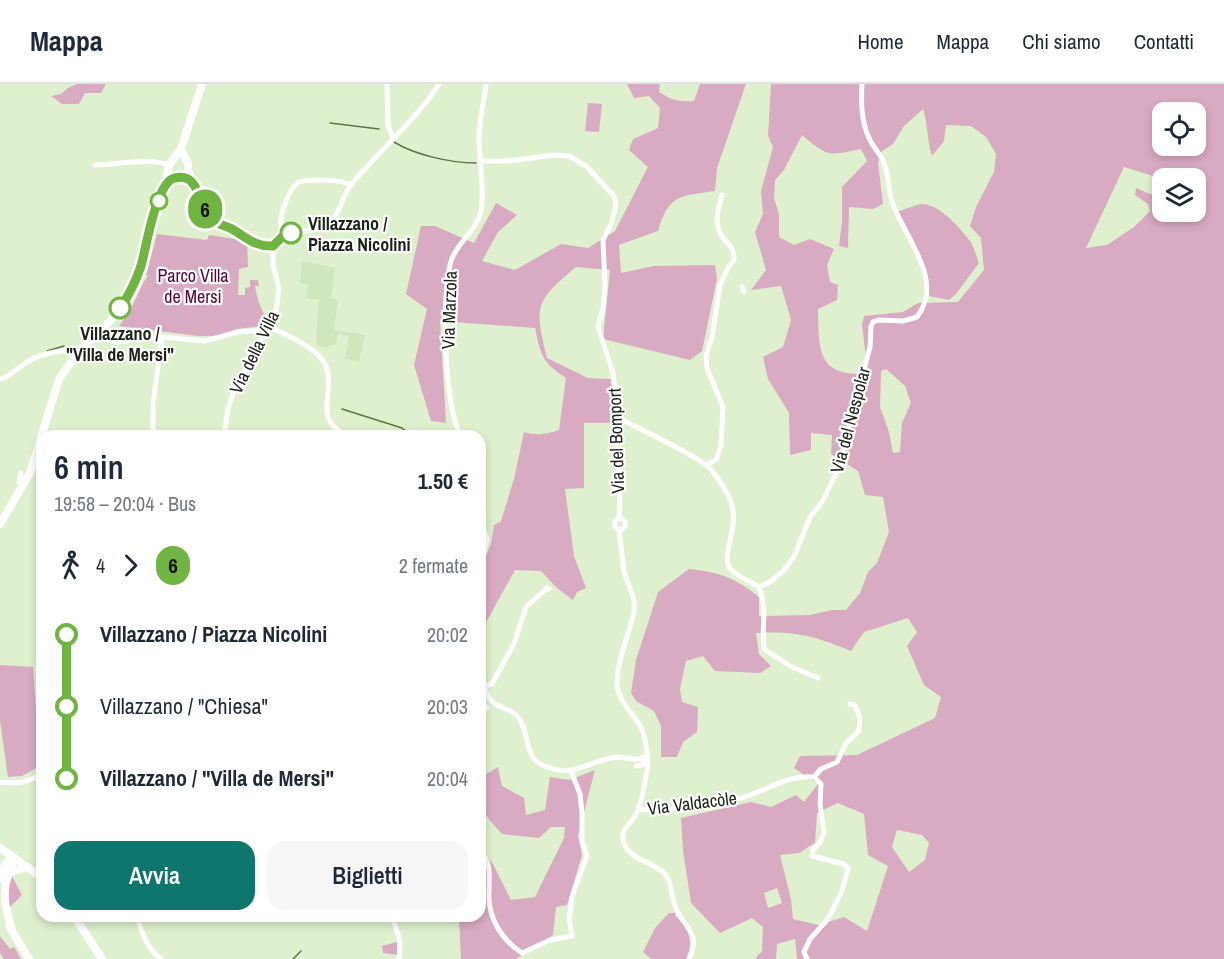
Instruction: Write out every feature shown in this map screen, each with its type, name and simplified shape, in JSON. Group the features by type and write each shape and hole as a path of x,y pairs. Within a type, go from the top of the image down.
{"main road":[{"path":"43,430 59,379 79,350 100,332 121,308 137,277 170,164 181,149 202,84"},
{"path":"164,188 187,173 188,165 181,149"},
{"path":"170,164 182,159 188,165"},
{"path":"170,164 171,174 179,177"},
{"path":"0,524 21,479 33,464 36,454"},
{"path":"0,848 36,873"},
{"path":"12,930 4,897 4,883 10,872 13,857"},
{"path":"0,876 4,864 13,857"},
{"path":"10,872 28,867"},
{"path":"0,897 4,918 29,959"},
{"path":"78,922 102,959"}],"street":[{"path":"387,84 388,126 393,138"},
{"path":"188,165 207,214 212,220 258,245 273,246 282,237 291,233 317,229 332,220 343,205 346,192 351,185 409,122 439,84"},
{"name":"Via Marzola","path":"457,430 449,396 446,330 449,274 455,250 476,225 481,211 479,128 486,84"},
{"name":"Via del Nespolar","path":"759,587 770,582 783,571 794,557 810,517 822,502 837,472 870,347 873,322 878,320 903,321 917,317 926,303 927,282 923,267 895,208 883,161 868,136 862,116 862,84"},
{"name":"Via del Bomport","path":"480,161 554,155 569,156 586,166 614,196 616,204 612,222 603,240 605,286 598,327 613,373 620,488 619,519 624,520 625,524 620,530 624,569 634,596 634,609 619,666 617,684 622,703 642,729 646,746 645,758"},
{"path":"94,165 124,165 143,161 170,164"},
{"path":"179,177 195,184"},
{"path":"282,237 279,229 284,211 293,188 298,182 342,182 351,185"},
{"path":"706,465 716,460 721,446 723,407 707,368 706,356 712,337 720,285 734,260 731,245 722,238 716,218 722,195"},
{"name":"Via della Villa","path":"225,430 228,408 234,392 276,312 279,288 273,267 273,246"},
{"path":"100,332 110,340 117,342 162,337 205,341 238,332 267,328 313,351 322,359 329,383 330,421 340,430"},
{"path":"153,430 153,404 162,337"},
{"path":"0,379 12,375 33,358 63,350 79,350"},
{"path":"617,417 706,465 729,496 733,507 734,524 728,562 730,567 759,587 765,602 762,633 764,649 790,666 818,678"},
{"path":"486,686 492,684 514,644 526,607 547,588 549,589"},
{"path":"486,690 491,701 516,714 534,760 553,770 571,771 609,759 645,758"},
{"name":"Via Valdacòle","path":"639,809 659,810 713,804 752,795 788,779 801,776 814,777 821,769 840,759 846,743 858,732 860,721 858,710 850,704"},
{"path":"636,766 642,765 645,758"},
{"path":"645,758 647,770 639,809 623,831 623,843 630,852 660,869 669,880 675,907 693,937 693,949 689,959"},
{"path":"486,858 489,862 489,906 495,922 508,943 522,953 550,940 572,936 569,919 572,897 586,856 582,841 580,794 571,771"},
{"path":"0,782 20,783 36,777"},
{"path":"807,959 804,952 810,939 827,920 842,891 848,868 843,864 812,856 824,832 820,804 821,784 814,777"},
{"path":"139,922 150,950 161,959"},
{"path":"394,922 400,941 399,959"}],"shaded area":[{"path":"302,261 335,268 331,298 338,300 334,330 365,335 359,361 345,359 349,336 338,334 336,344 326,347 316,345 319,300 306,298 308,284 300,283"}],"green space":[{"path":"77,84 106,84 101,93 85,93 79,104 62,104 51,96 61,94"},
{"path":"627,84 660,84 659,92 663,95 675,100 694,101 700,84 746,84 717,168 715,191 678,199 667,210 658,231 619,245 621,273 654,266 715,265 717,279 702,351 690,360 603,339 610,270 576,267 545,297 541,306 540,326 547,358 588,378 611,379 612,423 584,423 584,488 565,489 574,556 586,588 577,592 573,600 557,588 541,571 515,570 486,622 486,556 491,544 494,525 501,521 514,479 524,432 542,434 559,430 566,378 547,363 535,328 440,321 446,423 431,421 414,365 427,309 406,294 421,226 435,226 474,243 496,203 517,215 498,232 482,261 515,270 561,244 588,248 615,231 648,167 629,150 633,139 658,128 660,108 649,96 634,98"},
{"path":"771,84 1224,84 1224,959 797,959 795,939 777,944 776,959 755,959 762,951 763,927 752,918 720,933 691,903 681,818 751,802 771,807 796,795 804,802 818,784 794,768 800,756 857,755 935,718 941,697 924,685 907,646 917,632 908,618 864,632 851,651 805,636 756,633 759,654 771,666 760,673 715,671 703,656 686,661 680,689 682,702 698,707 697,732 683,742 677,757 661,757 661,726 654,711 636,701 631,693 636,660 658,592 689,569 719,574 742,585 759,597 759,616 810,615 832,610 846,610 860,593 868,572 877,563 889,532 883,497 865,495 858,471 831,454 832,435 811,433 811,450 790,455 789,413 768,379 763,357 783,347 791,320 781,286 751,290 766,270 755,232 763,214 761,191 773,147 768,136","holes":["923,109 932,156 944,141 946,125 971,126 986,137 996,154 994,172 976,207 970,226 981,238 984,270 958,302 918,303 903,312 864,316 862,325 868,374 851,374 830,366 824,358 819,338 818,309 837,300 838,285 830,282 827,265 834,249 810,239 794,245 779,237 779,214 774,198 775,180 784,170 802,135 829,153 861,149 867,161 842,187 839,246 848,248 849,207 873,209 883,204 878,163 882,151 893,144 904,126","886,369 905,386 911,403 902,423 900,452 893,453 889,432 880,407 881,371","838,803 864,814 868,855 888,866 867,931 844,917 819,925 793,919 791,899 780,855 799,853 815,843 817,813","897,830 922,835 929,843 925,860 909,872 892,847","777,888 782,903 768,908 764,893"]},
{"path":"588,103 602,104 599,132 585,131"},
{"path":"920,204 934,207 954,223 971,243 979,263 949,300 929,296 927,273 899,215 899,211"},
{"name":"Parco Villa de Mersi","path":"157,234 207,240 209,235 247,241 248,267 239,269 238,295 245,295 245,288 250,287 250,280 258,280 259,286 255,286 260,306 266,317 263,326 237,329 220,336 198,336 119,326 130,311 148,276 146,275"},
{"path":"0,665 33,667 36,768 22,776 8,777 0,721"},
{"path":"498,767 502,786 524,798 526,815 545,810 550,777 569,780 595,770 578,835 582,855 567,905 556,907 553,935 516,959 461,959 459,922 486,922 486,855 493,864 511,900 535,897 564,838 565,827 551,827 539,838 502,834 486,814 486,774"},
{"path":"12,876 22,895 9,908 8,881"},
{"path":"669,913 676,913 675,916 687,930 690,947 686,959 651,959 643,952 655,928"},
{"path":"0,936 10,949 14,947 21,959 4,959 0,953"},
{"path":"397,942 397,955 383,953 382,946"}],"waterway":[{"path":"330,123 379,129"},
{"path":"394,142 412,151 434,157 456,162 476,163"},
{"path":"47,351 64,346"},
{"path":"342,409 404,430"},
{"path":"293,959 301,951"}],"bus line":[{"name":"6","path":"120,308 141,266 161,194 169,181 175,177 184,177 195,184 207,214 212,220 258,245 273,246 279,239 291,233"}],"place":[{"name":"Villazzano / Piazza Nicolini","path":"291,233"},
{"name":"Villazzano / \"Villa de Mersi\"","path":"120,308"}]}
